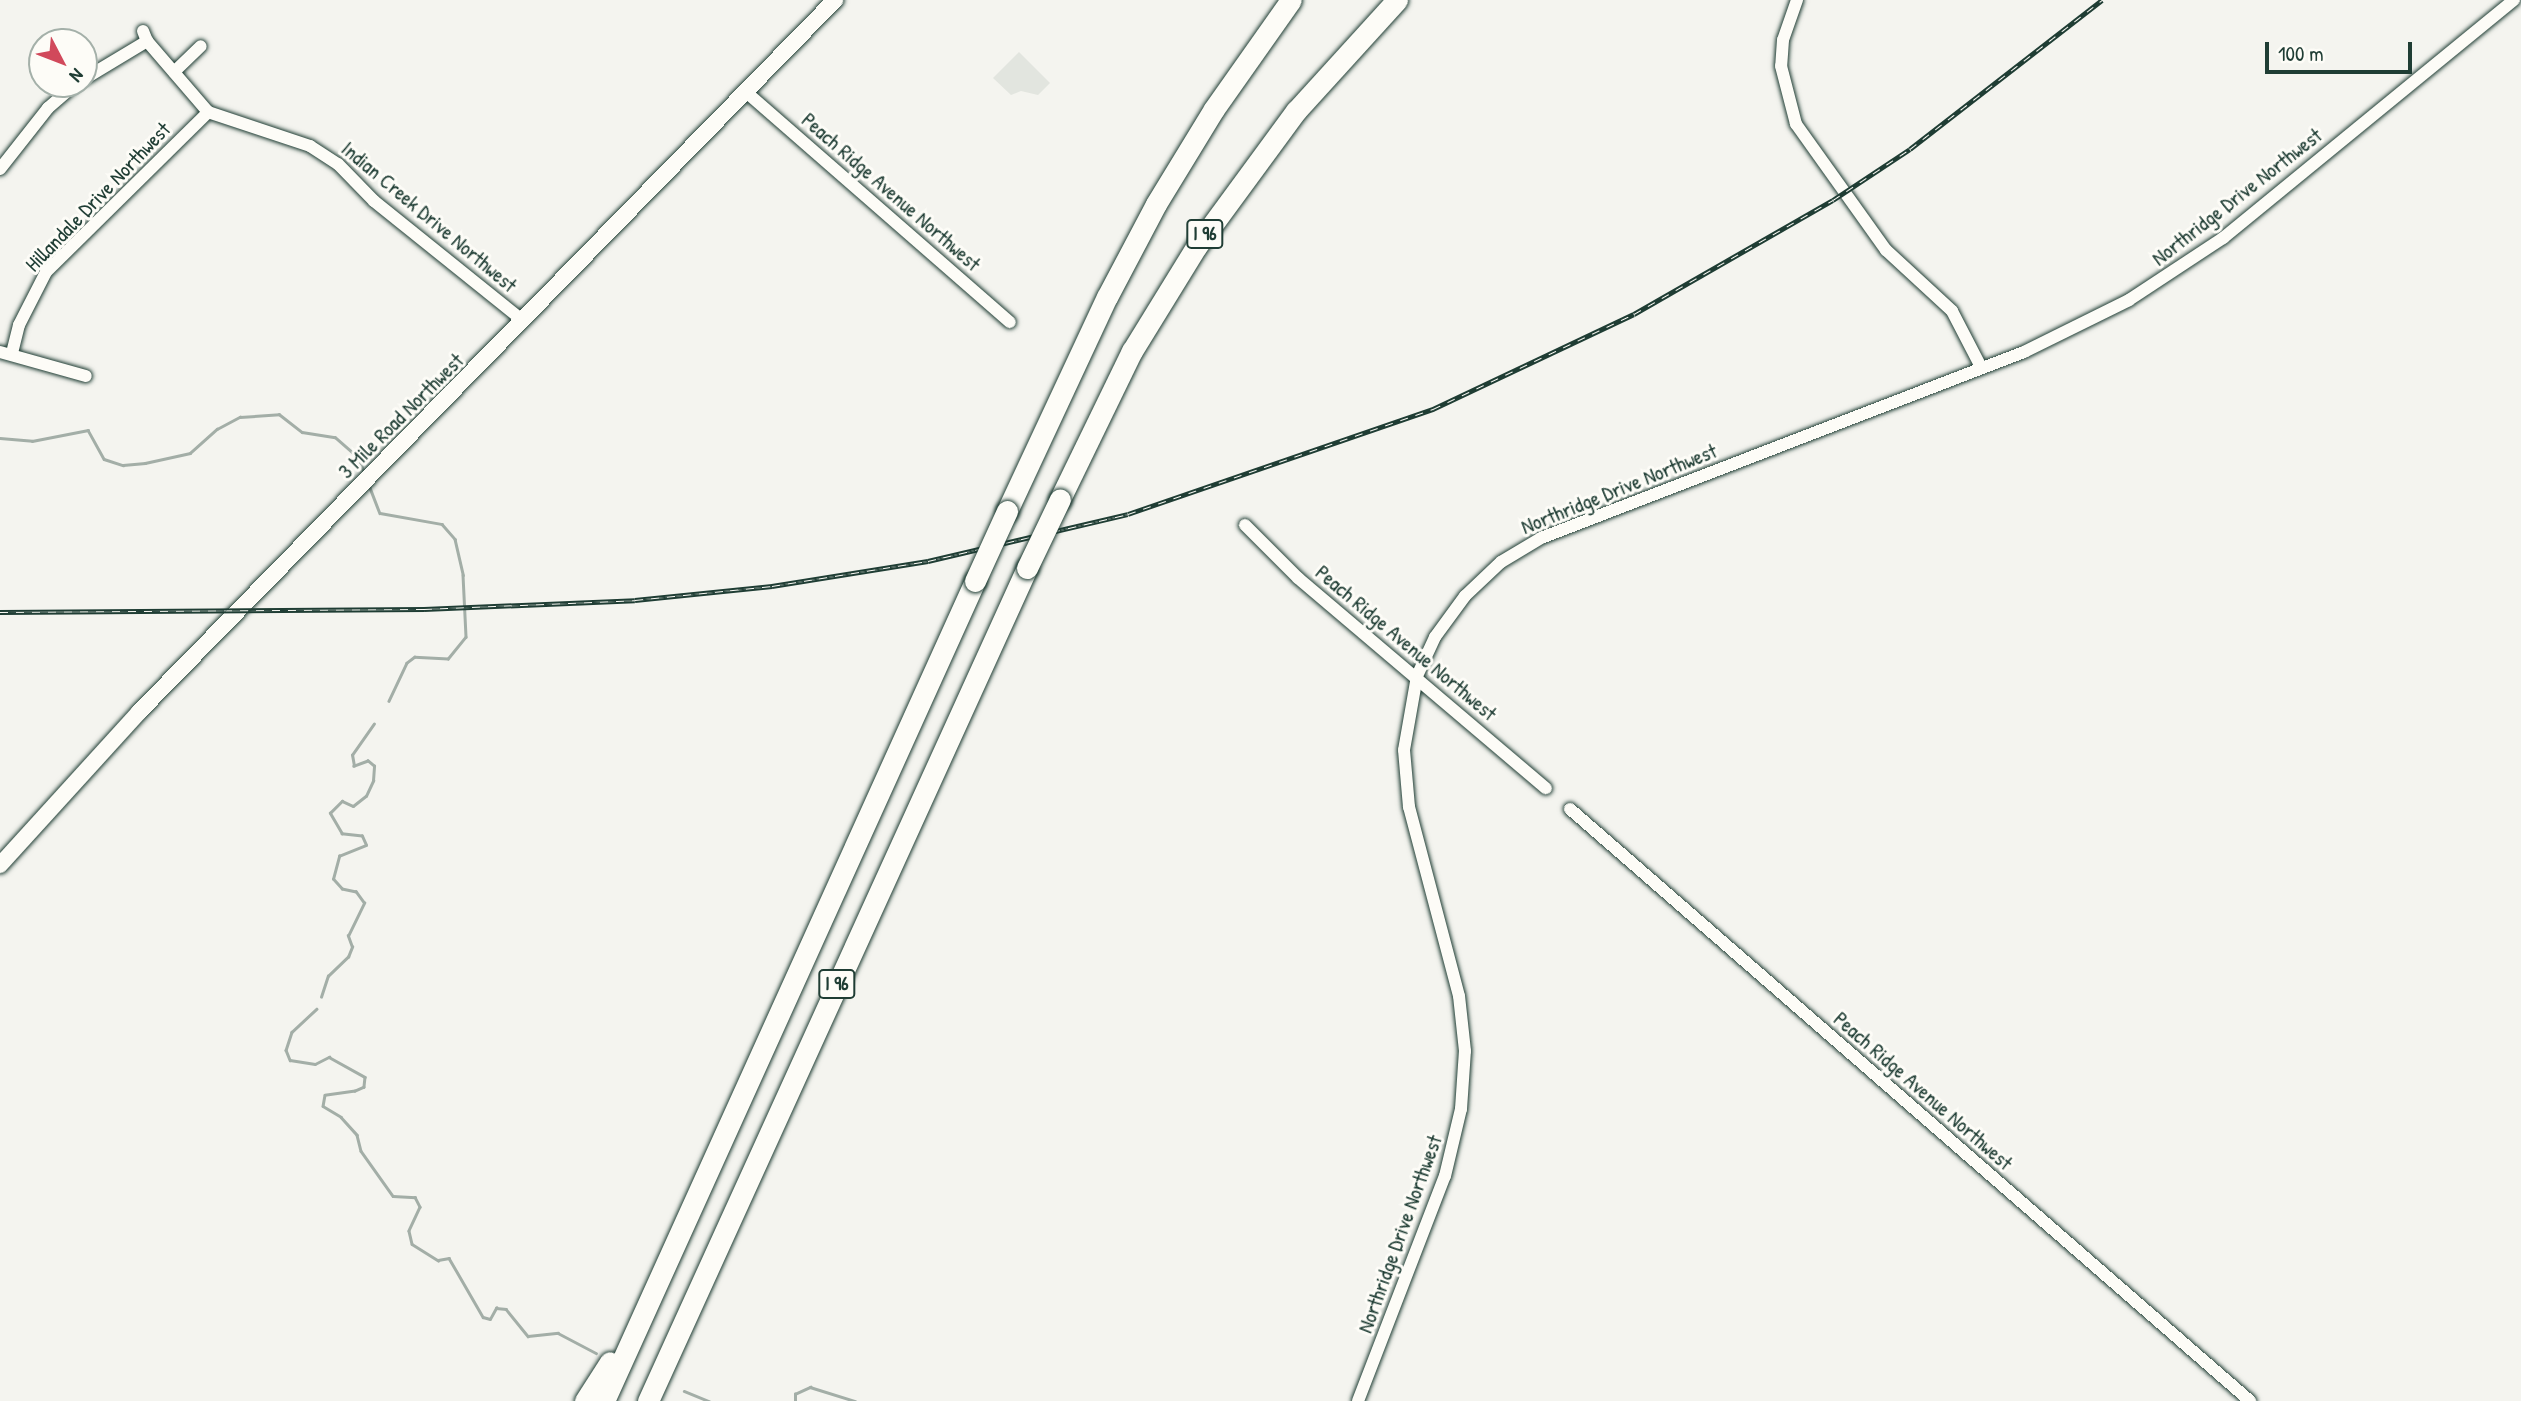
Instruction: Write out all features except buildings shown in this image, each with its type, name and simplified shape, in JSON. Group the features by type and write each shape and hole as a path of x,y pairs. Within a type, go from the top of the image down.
{"highway":[{"name":"I 96","path":"604,1401 975,581 1107,297 1156,204 1213,109 1291,0"},
{"name":"I 96","path":"648,1401 1059,499 1126,362 1196,247 1296,111 1397,0"},
{"path":"585,1401 685,1221"},
{"path":"659,1401 698,1294"}],"main road":[{"name":"3 Mile Road Northwest","path":"0,865 139,712 835,0"}],"street":[{"path":"1797,0 1783,40 1781,66 1796,124 1891,256 1952,311 1981,367"},
{"name":"Northridge Drive Northwest","path":"1358,1401 1445,1176 1464,1082 1459,996 1405,779 1406,726 1417,676 1435,637 1465,596 1495,567 1530,544 2084,324 2189,263 2514,0"},
{"path":"98,69 145,36 208,112"},
{"path":"174,72 201,46"},
{"name":"Peach Ridge Avenue Northwest","path":"746,92 1010,322"},
{"path":"0,169 48,108 60,98"},
{"name":"Indian Creek Drive Northwest","path":"208,112 310,146 338,164 374,201 523,321"},
{"name":"Hillandale Drive Northwest","path":"6,352 46,272 208,112"},
{"path":"6,352 86,376"},
{"name":"Peach Ridge Avenue Northwest","path":"1245,525 1298,578 1417,676 1546,788"},
{"name":"Peach Ridge Avenue Northwest","path":"1570,809 2250,1401"}],"shaded area":[{"path":"1019,52 1050,83 1038,95 1021,91 1011,95 993,78"}],"waterway":[{"path":"0,438 32,441 88,430 104,459 123,465 190,453 217,429 240,417 279,414 302,432 335,437 359,458 364,472"},
{"path":"369,485 380,513 442,524 455,539 463,575 466,637 448,659 415,657 407,663 389,701"},
{"path":"321,997 328,976 348,957 352,947 348,936 364,903 356,892 342,889 333,879 339,856 366,845 362,836 342,834 330,813 342,801 353,806 366,796 373,781 374,766 368,761 354,766 352,755 374,724"},
{"path":"317,1009 292,1032 286,1050 290,1060 315,1064 329,1057 365,1077 364,1087 355,1091 325,1095 323,1106 341,1117 357,1135 361,1151 393,1196 415,1197 420,1207 409,1231 412,1244 438,1260 449,1258 483,1317 490,1319 496,1308 506,1309 528,1336 558,1333 596,1353"},
{"path":"795,1401 795,1394 810,1387 855,1401"},
{"path":"684,1391 709,1401"}],"railway":[{"path":"0,612 424,609 635,600 772,586 928,561 1128,514 1433,409 1634,314 1833,200 1910,149 2102,0"}]}
